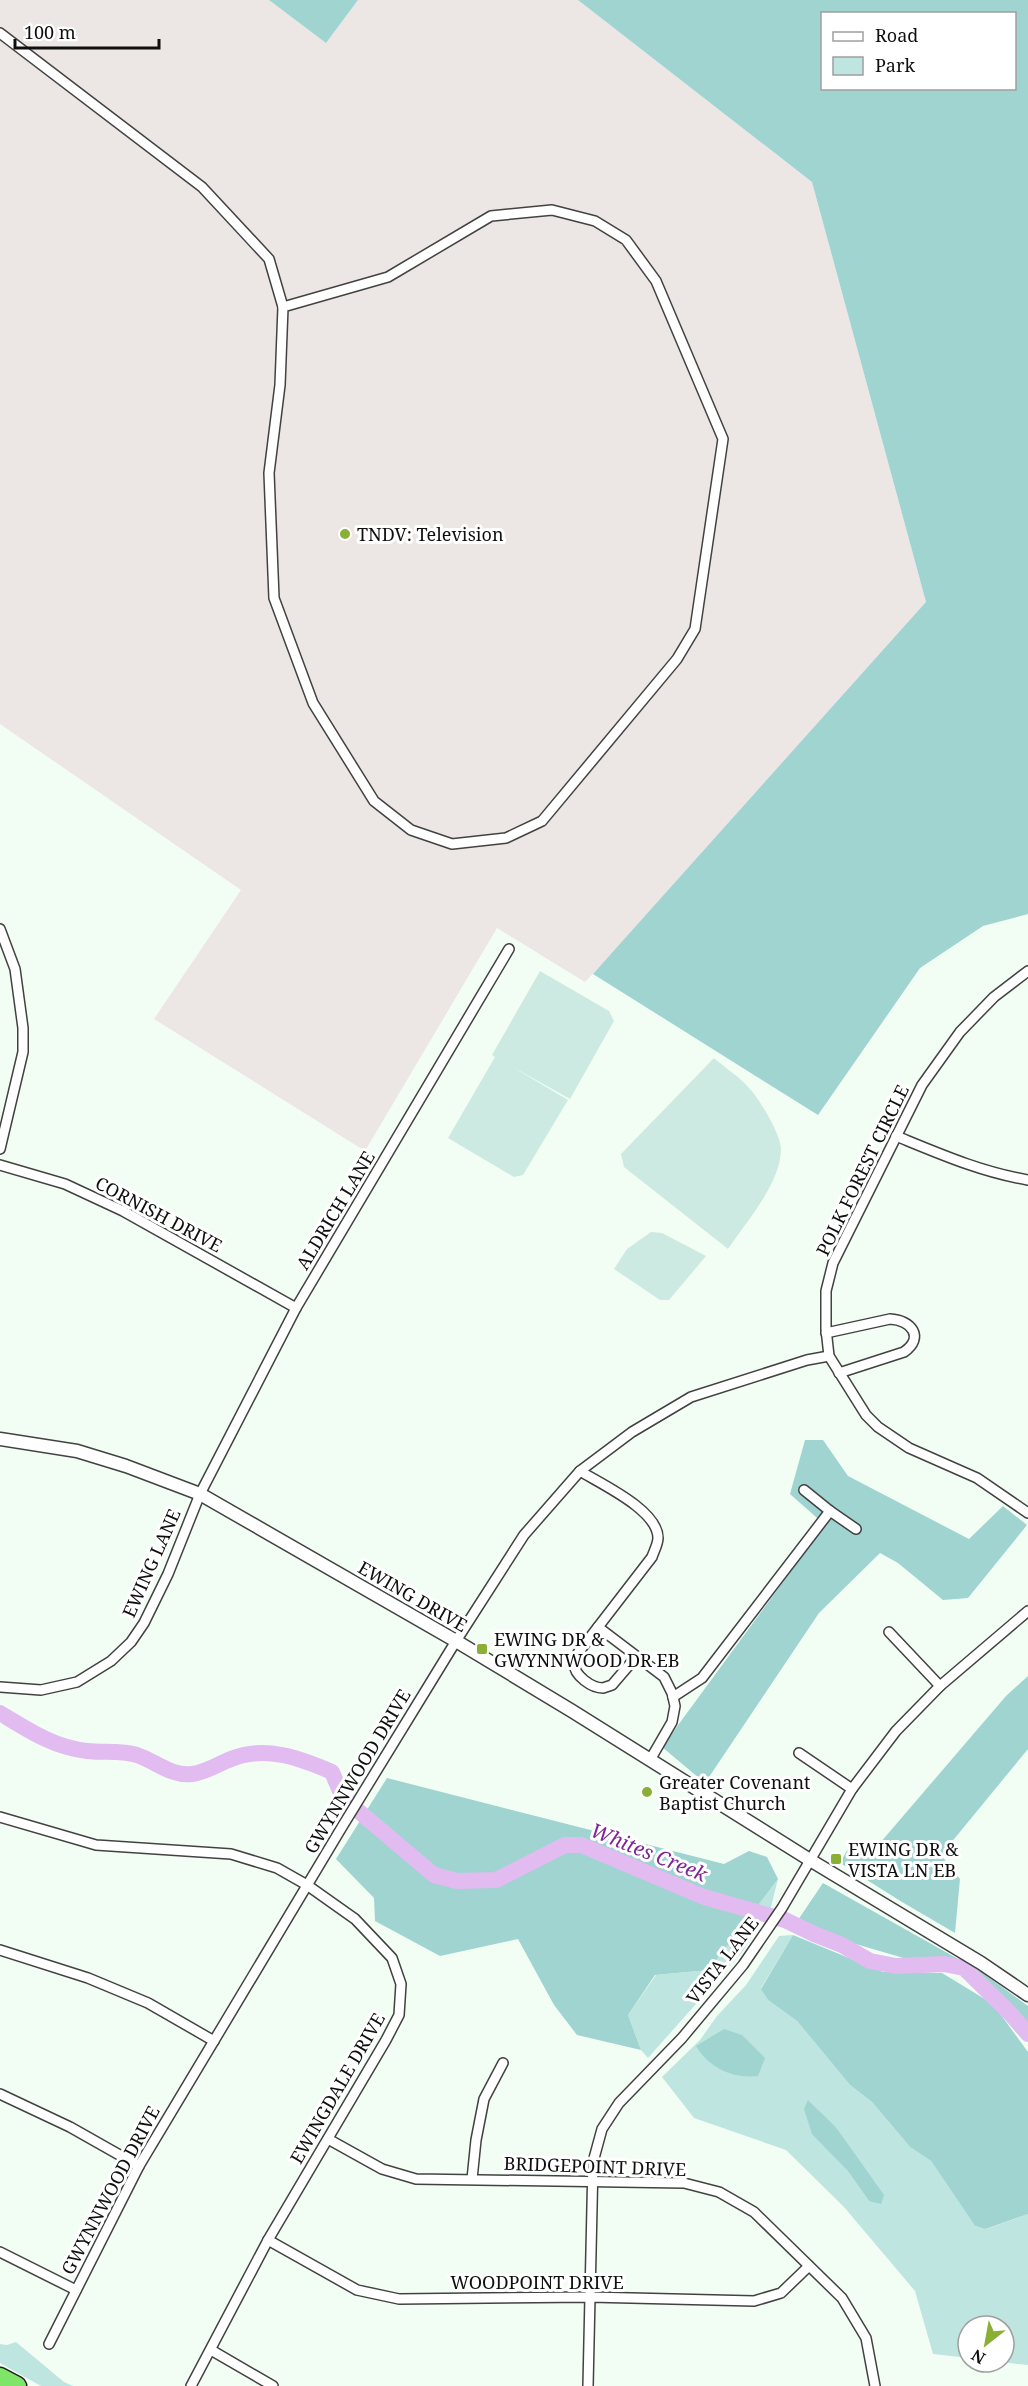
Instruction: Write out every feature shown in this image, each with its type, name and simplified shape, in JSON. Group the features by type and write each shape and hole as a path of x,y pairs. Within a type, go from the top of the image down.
{"highway":[{"path":"0,2377 17,2386"}],"street":[{"path":"0,33 202,187 269,259 283,308 280,385 269,472 274,598 313,703 374,801 411,830 452,844 506,838 542,821 678,659 695,629 723,439 656,281 626,240 595,221 552,210 491,216 388,277 283,308"},
{"path":"0,929 15,969 23,1028 23,1052 0,1149"},
{"name":"ALDRICH LANE","path":"200,1494 296,1308 509,949"},
{"name":"POLK FOREST CIRCLE","path":"1028,971 994,997 960,1032 922,1084 833,1263 826,1291 826,1333 829,1356 866,1415 878,1427 909,1448 977,1478 1028,1513"},
{"path":"896,1136 967,1166 996,1175 1028,1180"},
{"name":"CORNISH DRIVE","path":"0,1165 65,1184 123,1210 296,1308"},
{"path":"826,1333 890,1318 900,1319 914,1332 911,1347 904,1352 839,1373"},
{"name":"GWYNNWOOD DRIVE","path":"49,2344 139,2166 363,1792 524,1535 580,1471 632,1432 692,1397 807,1360 829,1356"},
{"name":"EWING DRIVE","path":"0,1439 77,1451 126,1466 200,1494 456,1641 981,1963 1028,1995"},
{"path":"580,1471 639,1507 656,1529 658,1539 652,1557 578,1653 574,1663 577,1671 588,1683 603,1688 612,1685 636,1657"},
{"path":"804,1490 856,1529"},
{"name":"EWING LANE","path":"0,1687 41,1690 77,1682 111,1661 131,1642 144,1623 168,1574 200,1494"},
{"path":"673,1697 702,1678 830,1511"},
{"name":"VISTA LANE","path":"588,2386 592,2162 602,2128 619,2103 682,2038 743,1965 782,1908 852,1789 896,1731 940,1686 1028,1611"},
{"path":"598,1627 664,1677 673,1697 675,1706 672,1722 650,1760"},
{"path":"889,1632 940,1686"},
{"path":"799,1754 852,1789"},
{"name":"EWINGDALE DRIVE","path":"0,1817 96,1845 231,1854 277,1868 307,1885 355,1919 392,1958 400,1984 399,2014 268,2240 191,2386"},
{"path":"0,1950 88,1978 148,2003 213,2041"},
{"path":"472,2179 476,2140 484,2099 503,2063"},
{"path":"0,2094 70,2127 139,2166"},
{"name":"BRIDGEPOINT DRIVE","path":"328,2139 382,2169 416,2179 684,2183 719,2192 754,2212 842,2298 866,2338 875,2386"},
{"name":"WOODPOINT DRIVE","path":"268,2240 357,2290 399,2300 590,2298 754,2301 781,2293 809,2266"},
{"path":"0,2252 76,2290"},
{"path":"211,2350 273,2386"}],"shaded area":[{"path":"0,0 269,0 326,43 358,0 578,0 812,182 926,602 786,770 585,982 497,928 365,1151 154,1019 241,890 0,724"},
{"path":"269,0 358,0 326,43"},
{"path":"578,0 1028,0 1028,914 983,926 920,968 818,1115 593,974 926,602 812,182"},
{"path":"540,971 609,1011 614,1021 570,1099 511,1066 568,1100 523,1175 514,1177 448,1138 495,1057 492,1055"},
{"path":"714,1058 753,1093 774,1126 781,1149 775,1175 769,1188 728,1249 624,1167 621,1154"},
{"path":"651,1232 662,1233 706,1256 669,1300 660,1300 614,1269 627,1249"},
{"path":"805,1440 823,1440 848,1476 969,1539 1003,1506 1027,1525 968,1598 943,1600 898,1563 880,1553 819,1613 705,1783 662,1747 825,1525 790,1494"},
{"path":"1028,1676 1028,1749 941,1855 960,1879 955,1933 840,1863 852,1841 874,1850 1006,1696"},
{"path":"387,1778 724,1864 749,1851 767,1857 778,1879 709,1970 655,1975 628,2015 641,2050 577,2035 554,2005 518,1939 440,1956 375,1921 374,1898 336,1859"},
{"path":"823,1883 983,1973 1028,2006 1028,2023 983,1977 956,1962 907,1959 842,1940 798,1920"},
{"path":"793,1935 883,1972 942,1973 993,2004 1028,2052 1028,2214 986,2229 975,2226 931,2161 910,2147 872,2102 850,2085 797,2021 768,2000 761,1989"},
{"path":"724,2029 742,2035 765,2058 758,2076 731,2074 715,2066 701,2054 696,2046"},
{"path":"808,2100 835,2126 884,2195 881,2204 869,2201 847,2170 812,2134 804,2109"}],"green space":[{"path":"778,1879 771,1907 743,1951 648,2058 641,2050 628,2015 656,1975 709,1970"},
{"path":"793,1935 761,1988 768,2000 797,2021 850,2085 872,2102 910,2147 931,2161 975,2226 987,2229 1028,2214 1028,2365 1016,2364 1016,2314 956,2314 956,2357 933,2354 915,2291 844,2207 786,2150 694,2118 662,2077 700,2040 717,2016 746,1985 779,1936","holes":["808,2100 835,2126 870,2179 869,2201 847,2170"]},
{"path":"16,2342 64,2382 73,2386 41,2386 0,2363 0,2344 7,2345"}],"waterway":[{"name":"Whites Creek","path":"0,1713 41,1737 63,1746 87,1751 131,1753 178,1773 203,1772 231,1759 257,1753 282,1755 308,1762 332,1772 343,1798 434,1875 457,1881 496,1880 565,1845 581,1845 704,1897 785,1920 842,1945 870,1961 896,1966 944,1964 964,1968 1028,2034"}],"place":[{"name":"TNDV: Television","path":"345,534"},
{"name":"EWING DR & GWYNNWOOD DR EB","path":"482,1649"},
{"name":"Greater Covenant Baptist Church","path":"647,1792"},
{"name":"EWING DR & VISTA LN EB","path":"836,1859"}]}
